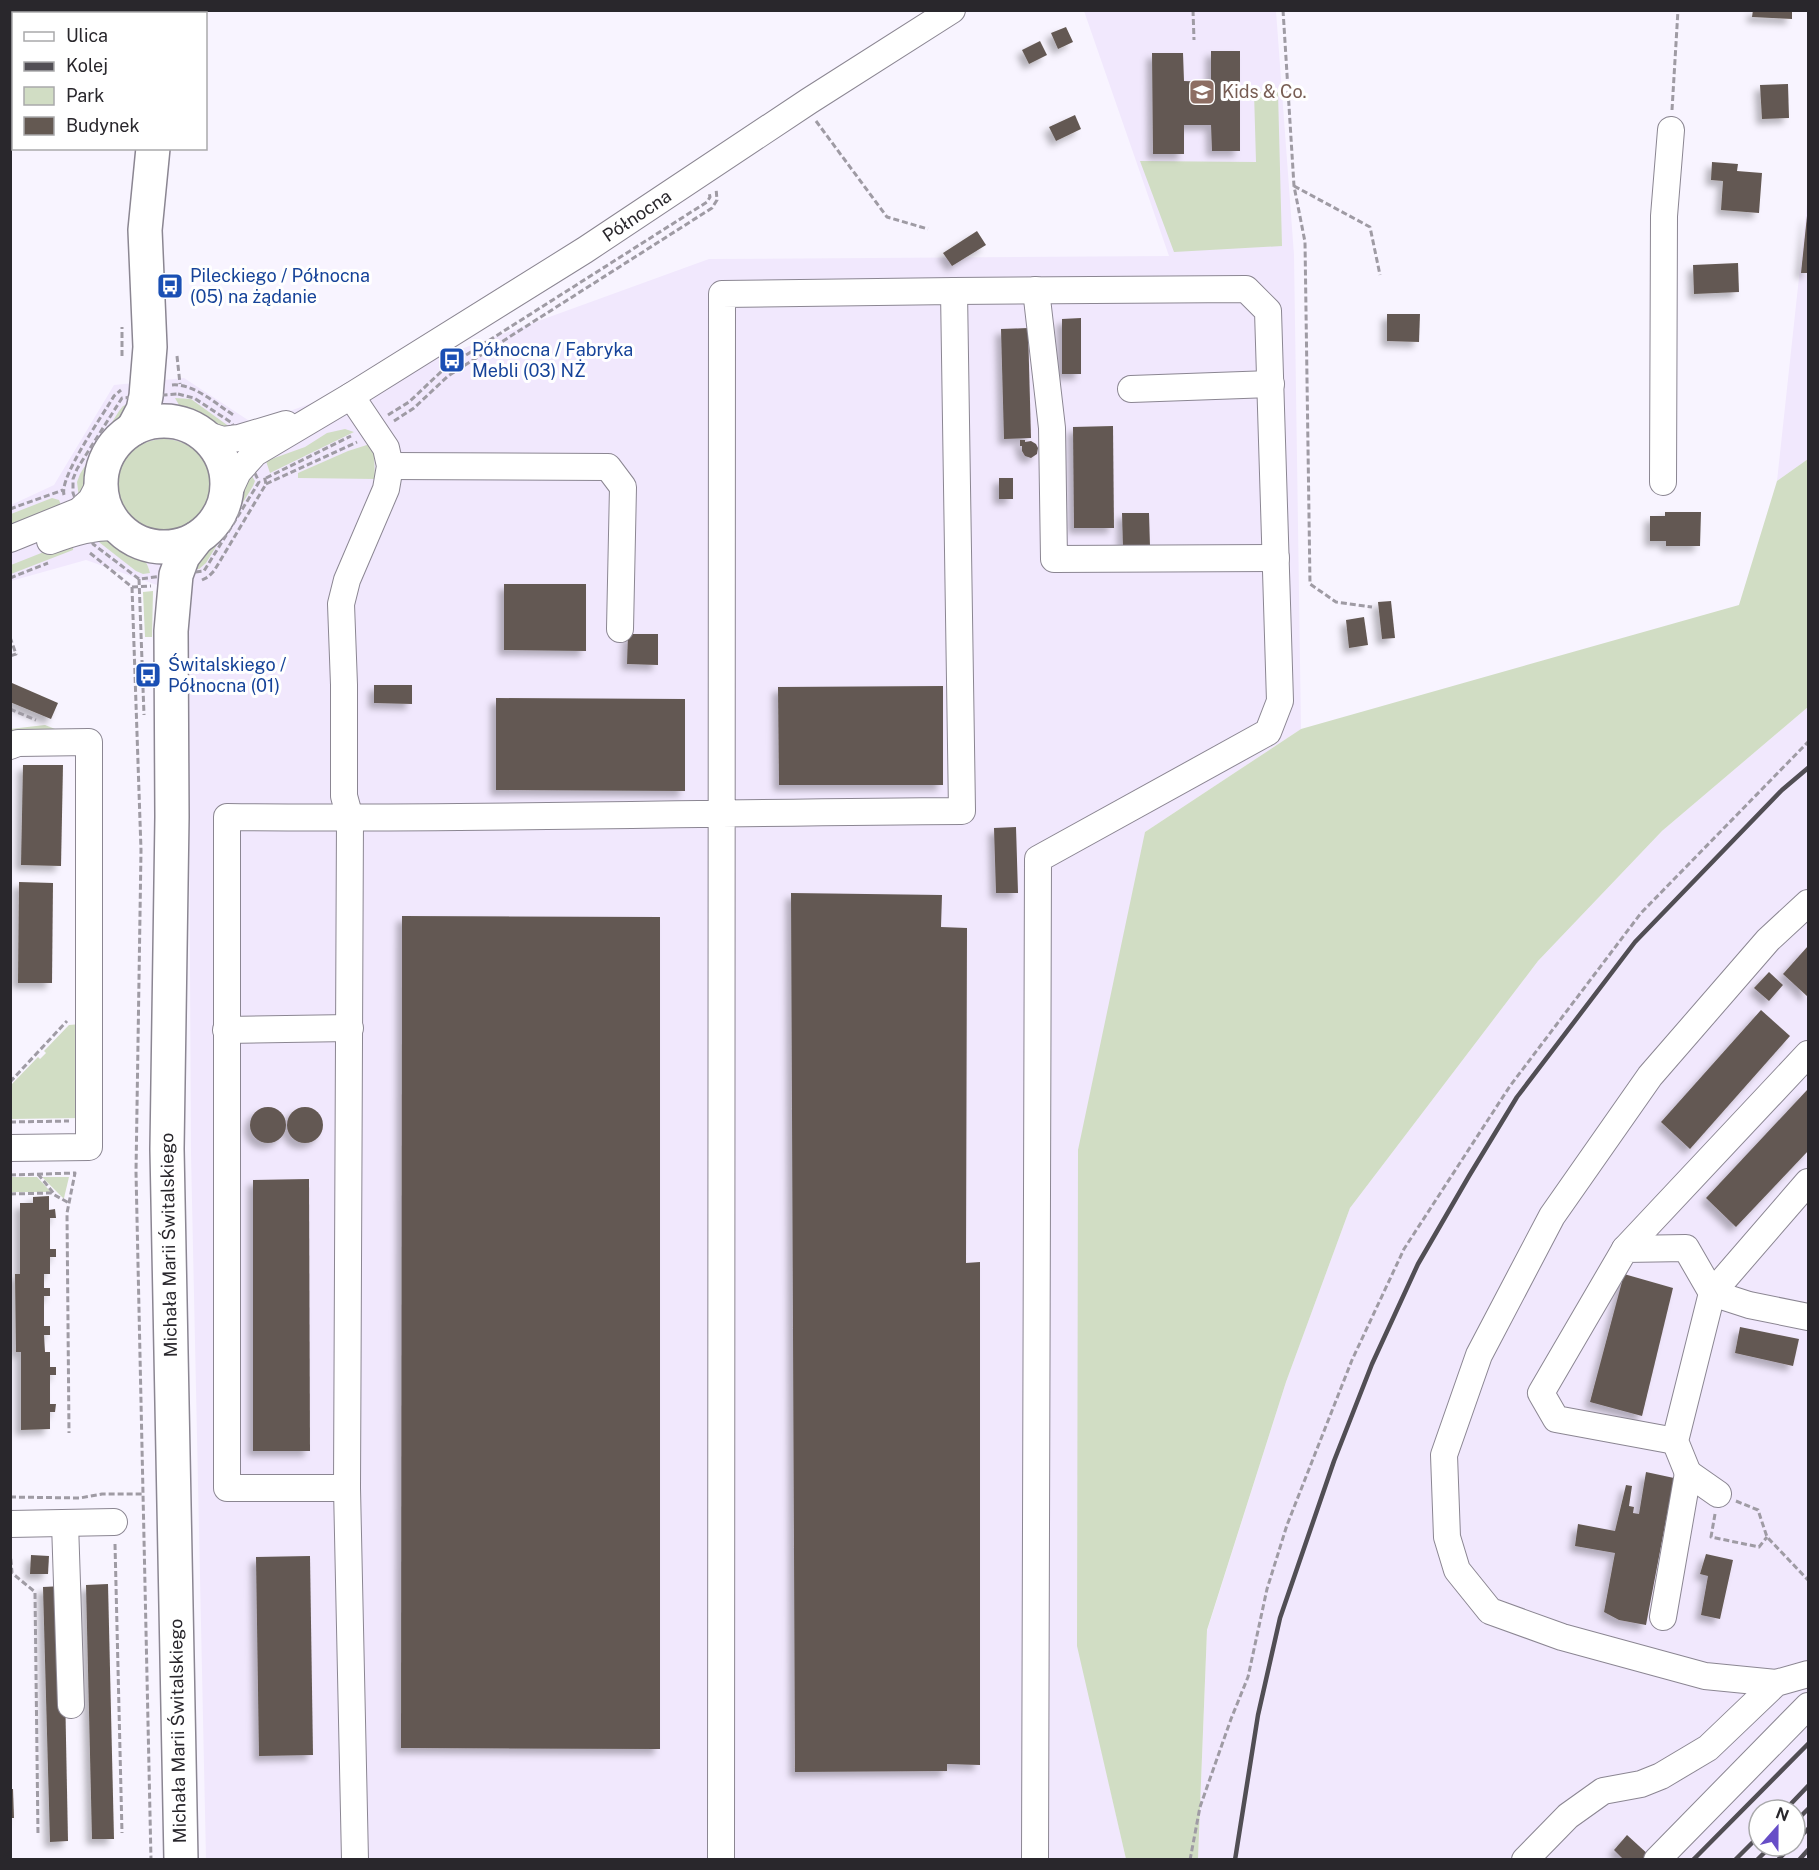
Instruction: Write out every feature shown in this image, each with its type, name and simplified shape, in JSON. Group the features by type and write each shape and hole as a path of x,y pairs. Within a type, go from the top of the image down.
{"main road":[{"path":"153,150 145,230 154,391 133,429 113,447 105,462 102,479 105,505 126,533 149,545 167,546 197,538"},
{"path":"154,391 169,408 214,446 223,462 227,479 226,498 214,522 183,556 154,582"},
{"path":"133,429 158,421 167,421 193,429"},
{"name":"Michała Marii Świtalskiego","path":"126,533 151,556 154,582 171,632 172,818 167,1149 181,1860"}],"street":[{"name":"Północna","path":"226,498 248,446 318,415 351,396 585,250 708,178 804,105 952,10"},
{"path":"1663,482 1664,216 1671,130"},
{"path":"721,1860 722,294 1246,289 1268,311 1280,701 1268,732 1038,859 1035,1860"},
{"path":"1036,290 1052,428 1054,560 1276,558"},
{"path":"347,1488 227,1488 227,817 350,818 962,811 954,291"},
{"path":"1131,389 1270,384"},
{"path":"351,396 386,448 390,466 386,489 359,550 359,795 350,818 347,1488 356,1860"},
{"path":"193,429 248,446"},
{"path":"390,466 608,467 622,487 620,629"},
{"path":"10,556 78,522 102,479"},
{"path":"10,539 78,522 126,533"},
{"path":"10,746 18,743 89,742 89,1147 10,1148"},
{"path":"1809,903 1768,940 1650,1076 1552,1216 1479,1355 1444,1455 1447,1537 1457,1570 1490,1611 1562,1637 1705,1676 1776,1683 1809,1674"},
{"path":"226,1030 350,1028"},
{"path":"1675,1441 1556,1419 1541,1394 1624,1249 1809,1054"},
{"path":"1663,1617 1688,1473 1675,1441 1712,1293 1809,1182"},
{"path":"1624,1249 1686,1248 1712,1293 1749,1305 1809,1317"},
{"path":"1688,1473 1718,1494"},
{"path":"10,1524 114,1522"},
{"path":"65,1523 71,1705"},
{"path":"1525,1860 1568,1816 1603,1791 1641,1784 1660,1776 1708,1748 1776,1683"},
{"path":"1657,1860 1809,1706"}],"path":[{"path":"1193,10 1194,40"},
{"path":"1283,10 1294,186 1305,242 1310,584 1336,602 1372,608"},
{"path":"1671,130 1678,10"},
{"path":"804,105 887,217 928,229"},
{"path":"266,484 266,478 232,423 194,398 154,391 122,389 114,396 71,467 63,490 78,522 93,544 154,582 204,571 259,482 266,478 375,430 444,369 707,202 710,197 708,178"},
{"path":"259,482 237,418 196,391 180,384 122,399 76,469 73,485 84,548 154,582 200,580 208,577 266,484 414,408 448,376 712,208 717,200 708,178"},
{"path":"1294,186 1370,227 1380,275"},
{"path":"10,509 63,490"},
{"path":"144,718 154,582"},
{"path":"151,1860 136,1120 141,850 154,582"},
{"path":"10,637 16,654 10,656"},
{"path":"1190,1860 1200,1807 1248,1677 1267,1589 1287,1526 1352,1360 1404,1248 1510,1086 1641,913 1809,741"},
{"path":"10,1082 70,1019 89,1018"},
{"path":"10,1122 89,1121"},
{"path":"10,1175 75,1173 67,1213 69,1433"},
{"path":"38,1174 56,1196"},
{"path":"10,1194 51,1193 69,1203"},
{"path":"10,1497 80,1498 102,1494 142,1494"},
{"path":"1767,1537 1760,1547 1711,1537 1718,1494 1758,1510 1767,1537 1809,1580"},
{"path":"114,1522 122,1833"},
{"path":"10,1550 12,1573 34,1592 38,1835"}],"shaded area":[{"path":"1084,11 1276,11 1294,255 1301,729 1145,832 1078,1646 1126,1859 206,1859 191,1154 188,596 86,560 11,581 11,505 54,485 114,385 184,378 254,424 709,259 1169,256"},
{"path":"1808,194 1808,459 1777,481"},
{"path":"1808,707 1808,1859 1198,1860 1207,1631 1286,1382 1350,1208 1538,961 1662,831"}],"green space":[{"path":"1254,92 1278,92 1282,246 1174,252 1140,161 1256,162"},
{"path":"175,398 191,399 234,430 209,429 183,412"},
{"path":"130,403 120,430 103,451 94,481 79,498 77,482 80,474 119,411"},
{"path":"345,429 354,432 270,473 266,461 305,447 327,433"},
{"path":"164,439 182,442 197,453 208,468 211,486 208,504 197,519 182,530 164,533 146,530 131,519 120,504 117,486 120,468 131,453 146,442"},
{"path":"370,444 374,453 375,479 298,478 298,473"},
{"path":"1808,459 1808,707 1662,831 1538,961 1350,1208 1286,1382 1207,1630 1198,1859 1126,1859 1077,1646 1078,1150 1145,832 1301,729 1739,605 1777,481"},
{"path":"249,471 255,481 253,486 206,563 199,569 186,570 224,524"},
{"path":"52,498 59,500 63,510 11,525 11,514"},
{"path":"116,537 138,551 145,560 150,573 143,574 136,571 95,539"},
{"path":"74,540 73,550 11,574 11,565"},
{"path":"153,591 152,637 145,637 143,592"},
{"path":"45,725 78,738 11,743 10,729"},
{"path":"81,1024 80,1118 11,1119 10,1086 38,1057 40,1059 46,1053 44,1051 69,1025"},
{"path":"11,1177 37,1177 51,1192 11,1192"},
{"path":"42,1177 69,1177 64,1198 63,1198"}],"building":[{"path":"1753,10 1792,10 1792,19 1752,17"},
{"path":"1066,27 1073,42 1058,49 1051,33"},
{"path":"1040,41 1047,55 1029,64 1022,50"},
{"path":"1211,51 1240,51 1240,151 1212,151 1211,125 1184,125 1184,154 1153,154 1152,53 1183,53 1184,81 1211,82"},
{"path":"1788,84 1789,118 1762,119 1760,85"},
{"path":"1075,115 1081,129 1056,141 1049,127"},
{"path":"1712,162 1738,164 1737,171 1762,173 1759,213 1721,210 1723,181 1711,180"},
{"path":"1807,216 1808,273 1801,273"},
{"path":"977,231 986,245 952,266 943,253"},
{"path":"1738,263 1739,292 1694,294 1693,265"},
{"path":"1387,314 1420,314 1419,342 1387,341"},
{"path":"1081,318 1081,374 1062,374 1062,319"},
{"path":"1028,328 1031,438 1004,439 1001,329"},
{"path":"1113,426 1114,528 1074,528 1073,427"},
{"path":"1020,440 1036,444 1037,454 1031,458 1025,456"},
{"path":"999,478 1013,478 1013,499 999,499"},
{"path":"1665,512 1701,512 1700,546 1666,546 1666,541 1650,541 1650,516 1665,516"},
{"path":"1122,513 1149,513 1150,547 1123,548"},
{"path":"504,584 586,584 586,651 504,650"},
{"path":"1391,601 1395,638 1382,639 1378,602"},
{"path":"1364,617 1368,645 1349,648 1346,620"},
{"path":"628,634 658,634 658,665 627,664"},
{"path":"12,683 58,703 51,719 10,702"},
{"path":"374,685 412,685 412,704 374,703"},
{"path":"943,686 943,785 779,785 778,687"},
{"path":"496,698 685,699 685,791 496,790"},
{"path":"23,765 63,765 61,866 21,865"},
{"path":"1016,827 1018,893 996,893 994,828"},
{"path":"19,882 53,883 52,983 18,983"},
{"path":"791,893 942,895 941,927 967,928 966,1263 980,1262 980,1765 947,1764 947,1771 795,1772"},
{"path":"402,916 660,917 660,1749 401,1748"},
{"path":"1808,946 1808,997 1783,974"},
{"path":"1769,972 1783,985 1769,1001 1754,988"},
{"path":"1761,1010 1790,1036 1690,1149 1661,1122"},
{"path":"1808,1089 1808,1151 1736,1227 1706,1198"},
{"path":"268,1107 280,1113 286,1125 280,1137 268,1143 256,1137 250,1125 256,1113"},
{"path":"305,1107 318,1112 323,1125 318,1138 305,1143 292,1138 287,1125 292,1112"},
{"path":"309,1179 310,1451 253,1451 253,1180"},
{"path":"49,1196 49,1210 55,1209 56,1218 50,1218 50,1249 56,1249 56,1257 50,1257 50,1274 44,1274 44,1288 50,1288 50,1296 44,1296 44,1326 50,1326 50,1335 44,1335 45,1352 50,1352 50,1367 56,1367 56,1375 50,1375 50,1404 56,1404 55,1412 50,1412 50,1429 21,1430 21,1352 16,1352 15,1274 20,1274 20,1203 33,1203 33,1197"},
{"path":"1624,1274 1673,1288 1642,1416 1590,1402"},
{"path":"1740,1327 1799,1339 1793,1366 1735,1353"},
{"path":"1646,1472 1674,1478 1646,1625 1619,1620 1604,1612 1615,1553 1575,1546 1578,1524 1615,1531 1626,1485 1632,1486 1629,1506 1634,1507 1633,1513 1639,1514"},
{"path":"1706,1554 1733,1560 1720,1619 1701,1615 1708,1576 1700,1574"},
{"path":"31,1555 49,1556 48,1574 30,1574"},
{"path":"310,1556 313,1755 259,1756 256,1557"},
{"path":"108,1584 114,1839 92,1839 86,1585"},
{"path":"63,1586 68,1841 50,1842 43,1587"},
{"path":"10,1789 13,1789 14,1818 10,1818"},
{"path":"1627,1835 1650,1856 1646,1860 1624,1860 1614,1850"}],"railway":[{"path":"1235,1860 1258,1715 1280,1618 1334,1461 1372,1364 1418,1264 1517,1097 1635,942 1782,790 1808,768"},
{"path":"1693,1860 1808,1744"},
{"path":"1796,1798 1808,1786"},
{"path":"1735,1860 1747,1848"},
{"path":"1799,1860 1808,1850"}],"place":[{"name":"Kids & Co.","path":"1202,92"},
{"name":"Pileckiego / Północna (05) na żądanie","path":"170,286"},
{"name":"Północna / Fabryka Mebli (03) NŻ","path":"452,360"},
{"name":"Świtalskiego / Północna (01)","path":"148,675"}]}
